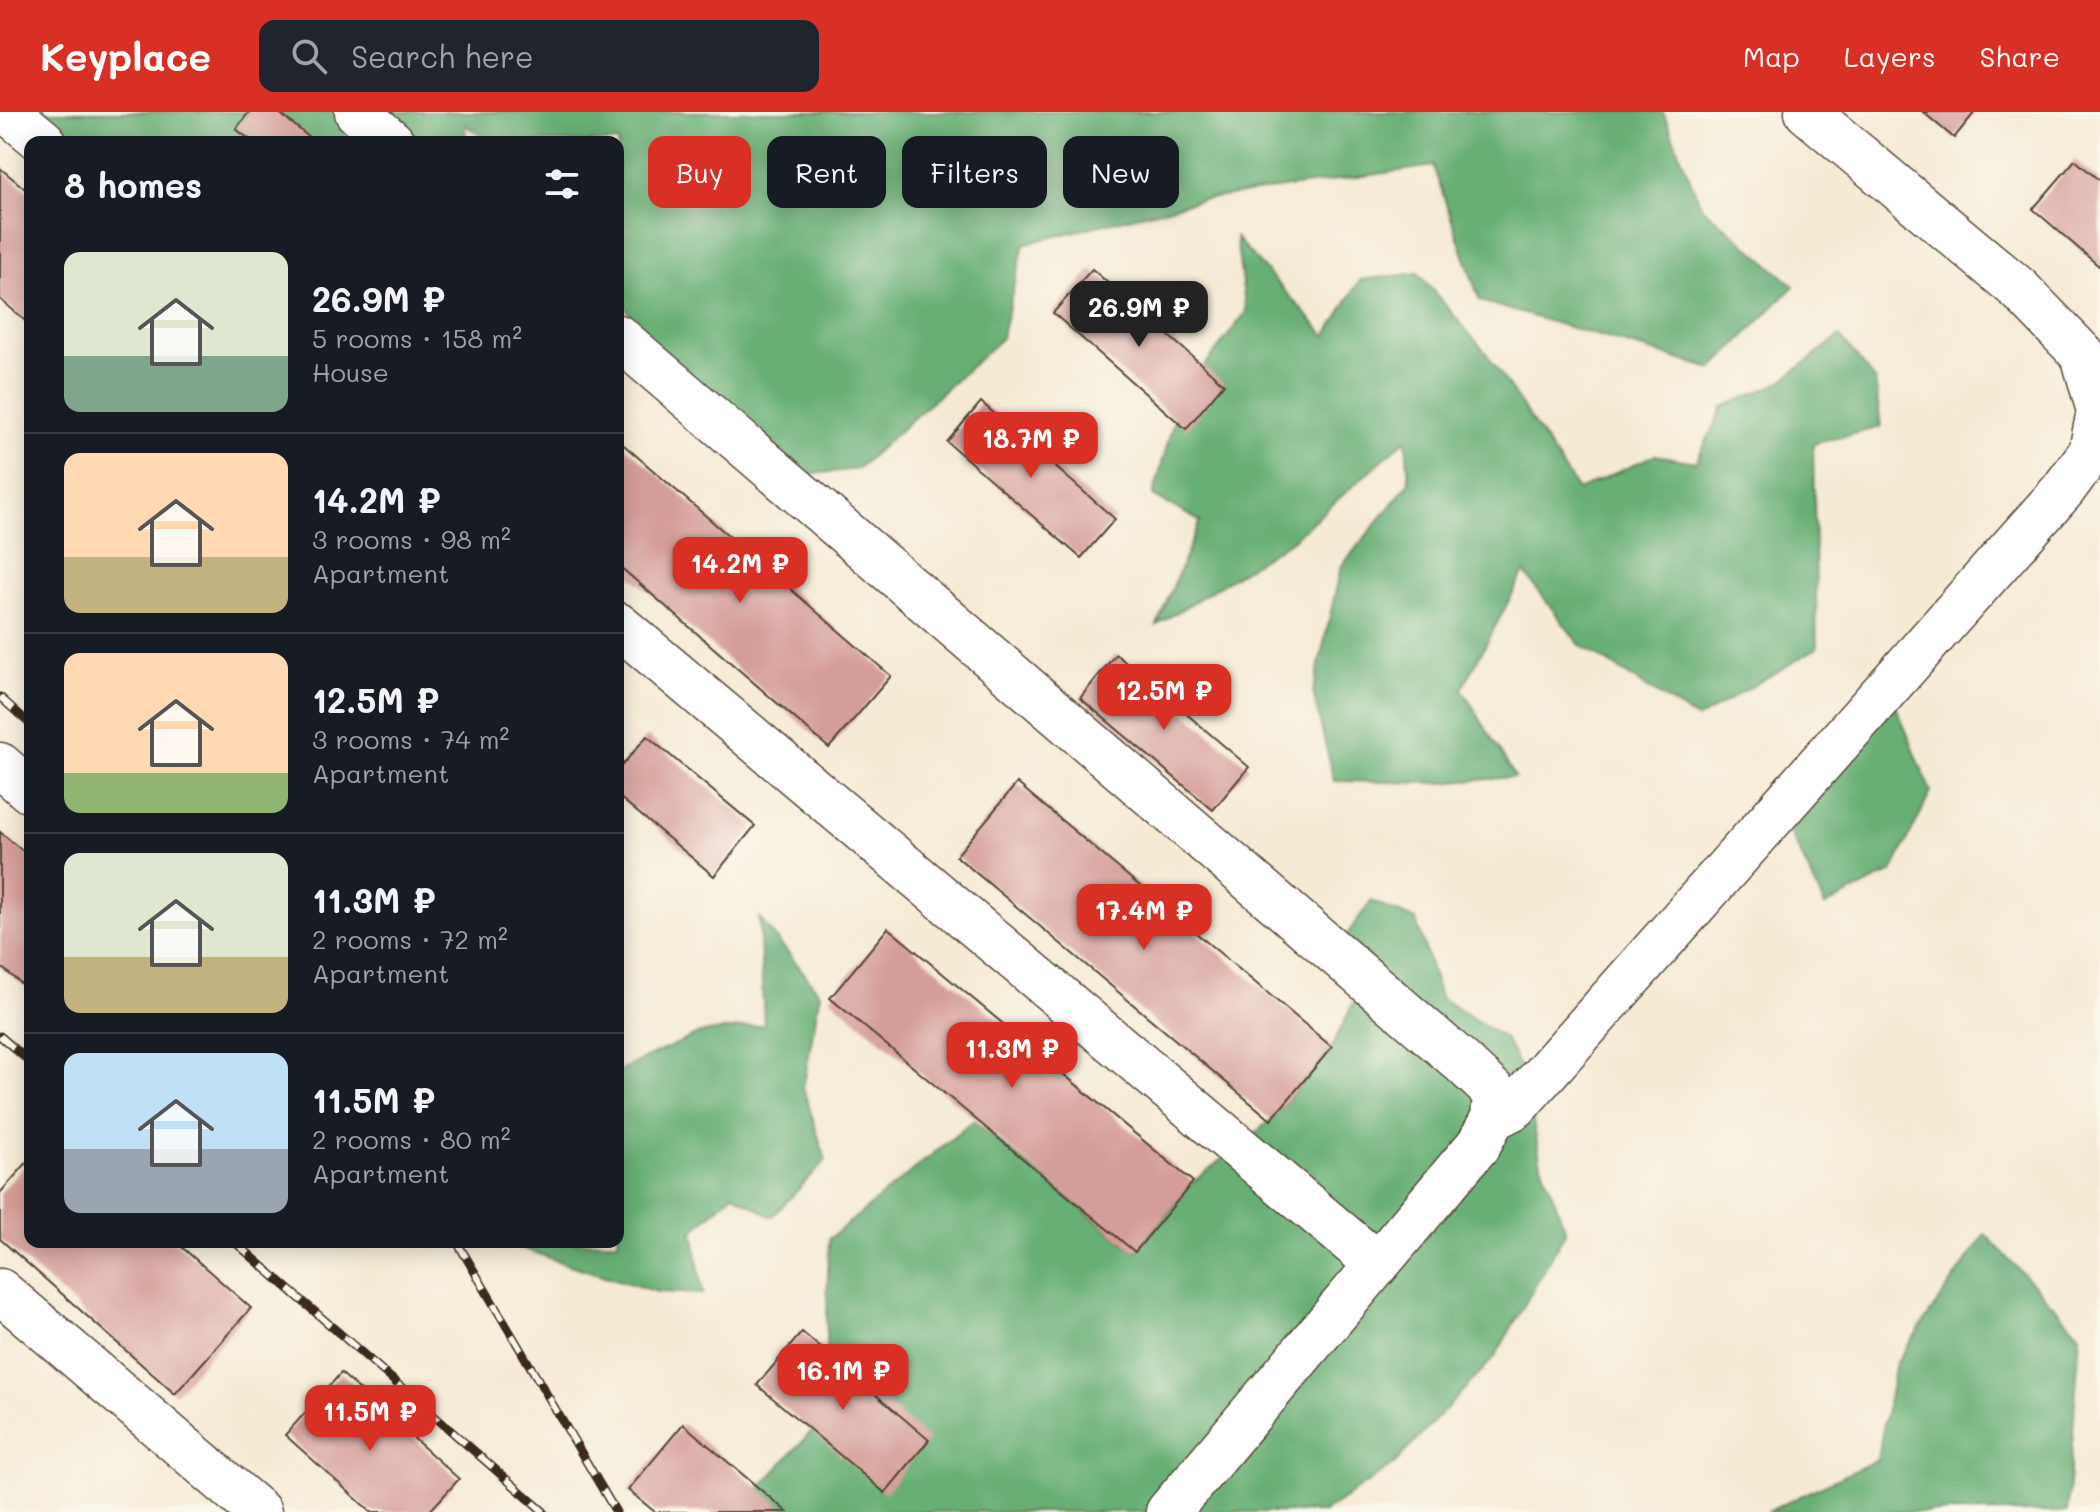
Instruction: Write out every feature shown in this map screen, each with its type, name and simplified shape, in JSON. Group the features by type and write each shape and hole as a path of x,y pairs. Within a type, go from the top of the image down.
{"street":[{"path":"8,112 37,136"},
{"path":"357,112 385,136"},
{"path":"1493,1118 1515,1107 2063,490 2091,452 2099,411 2083,355 2019,289 1807,112"},
{"path":"624,342 1495,1093 1493,1118 1479,1144 1168,1512"},
{"path":"624,630 1377,1264"},
{"path":"0,765 24,786"},
{"path":"0,1291 259,1512"}],"green space":[{"path":"35,112 1663,112 1701,206 1794,286 1712,369 1480,301 1433,166 1179,205 1179,136 1063,136 1063,208 1169,208 1024,244 1001,339 857,469 769,479 659,375 624,303 624,136 482,136 465,125 466,136 64,136"},
{"path":"1236,238 1326,336 1360,280 1418,273 1487,354 1578,490 1655,455 1696,462 1723,407 1779,383 1840,336 1875,380 1881,427 1813,444 1817,648 1697,719 1579,644 1524,572 1462,689 1515,777 1440,783 1334,781 1313,692 1341,567 1409,483 1406,439 1292,540 1157,625 1200,521 1153,496 1180,398 1246,312"},
{"path":"1896,706 1931,792 1892,872 1825,906 1790,832 1838,762"},
{"path":"1371,901 1416,920 1440,997 1505,1039 1525,1078 1541,1164 1566,1231 1495,1357 1392,1466 1324,1512 737,1512 824,1418 829,1239 973,1121 1135,1252 1193,1182 1271,1120 1332,1047 1362,985 1338,947"},
{"path":"759,917 820,993 803,1088 826,1160 772,1217 733,1194 693,1231 703,1294 657,1292 522,1248 624,1248 624,1068 700,1033 764,1025"},
{"path":"1985,1234 2080,1334 2067,1512 1767,1512 1877,1460 1896,1363"}],"building":[{"path":"249,112 278,112 308,136 245,136 236,129"},
{"path":"1923,112 1975,112 1954,138"},
{"path":"2075,160 2100,181 2100,267 2033,209"},
{"path":"0,168 24,188 24,320 0,299"},
{"path":"1092,269 1224,384 1186,429 1053,313"},
{"path":"981,402 1115,519 1081,558 947,442"},
{"path":"624,445 891,676 829,748 624,570"},
{"path":"1116,654 1249,767 1213,810 1080,698"},
{"path":"647,736 755,826 714,876 624,801 624,763"},
{"path":"1017,783 1332,1047 1271,1120 956,856"},
{"path":"0,832 24,852 24,986 0,966"},
{"path":"888,928 1193,1182 1135,1252 830,998"},
{"path":"24,1166 24,1248 183,1248 251,1308 175,1394 0,1239 0,1193"},
{"path":"802,1332 929,1440 885,1493 757,1385"},
{"path":"341,1373 459,1479 429,1512 371,1512 285,1435"},
{"path":"683,1424 787,1512 655,1512 628,1490"}],"railway":[{"path":"0,697 24,719"},
{"path":"0,1036 24,1057"},
{"path":"242,1248 544,1512"},
{"path":"461,1248 616,1512"}]}
